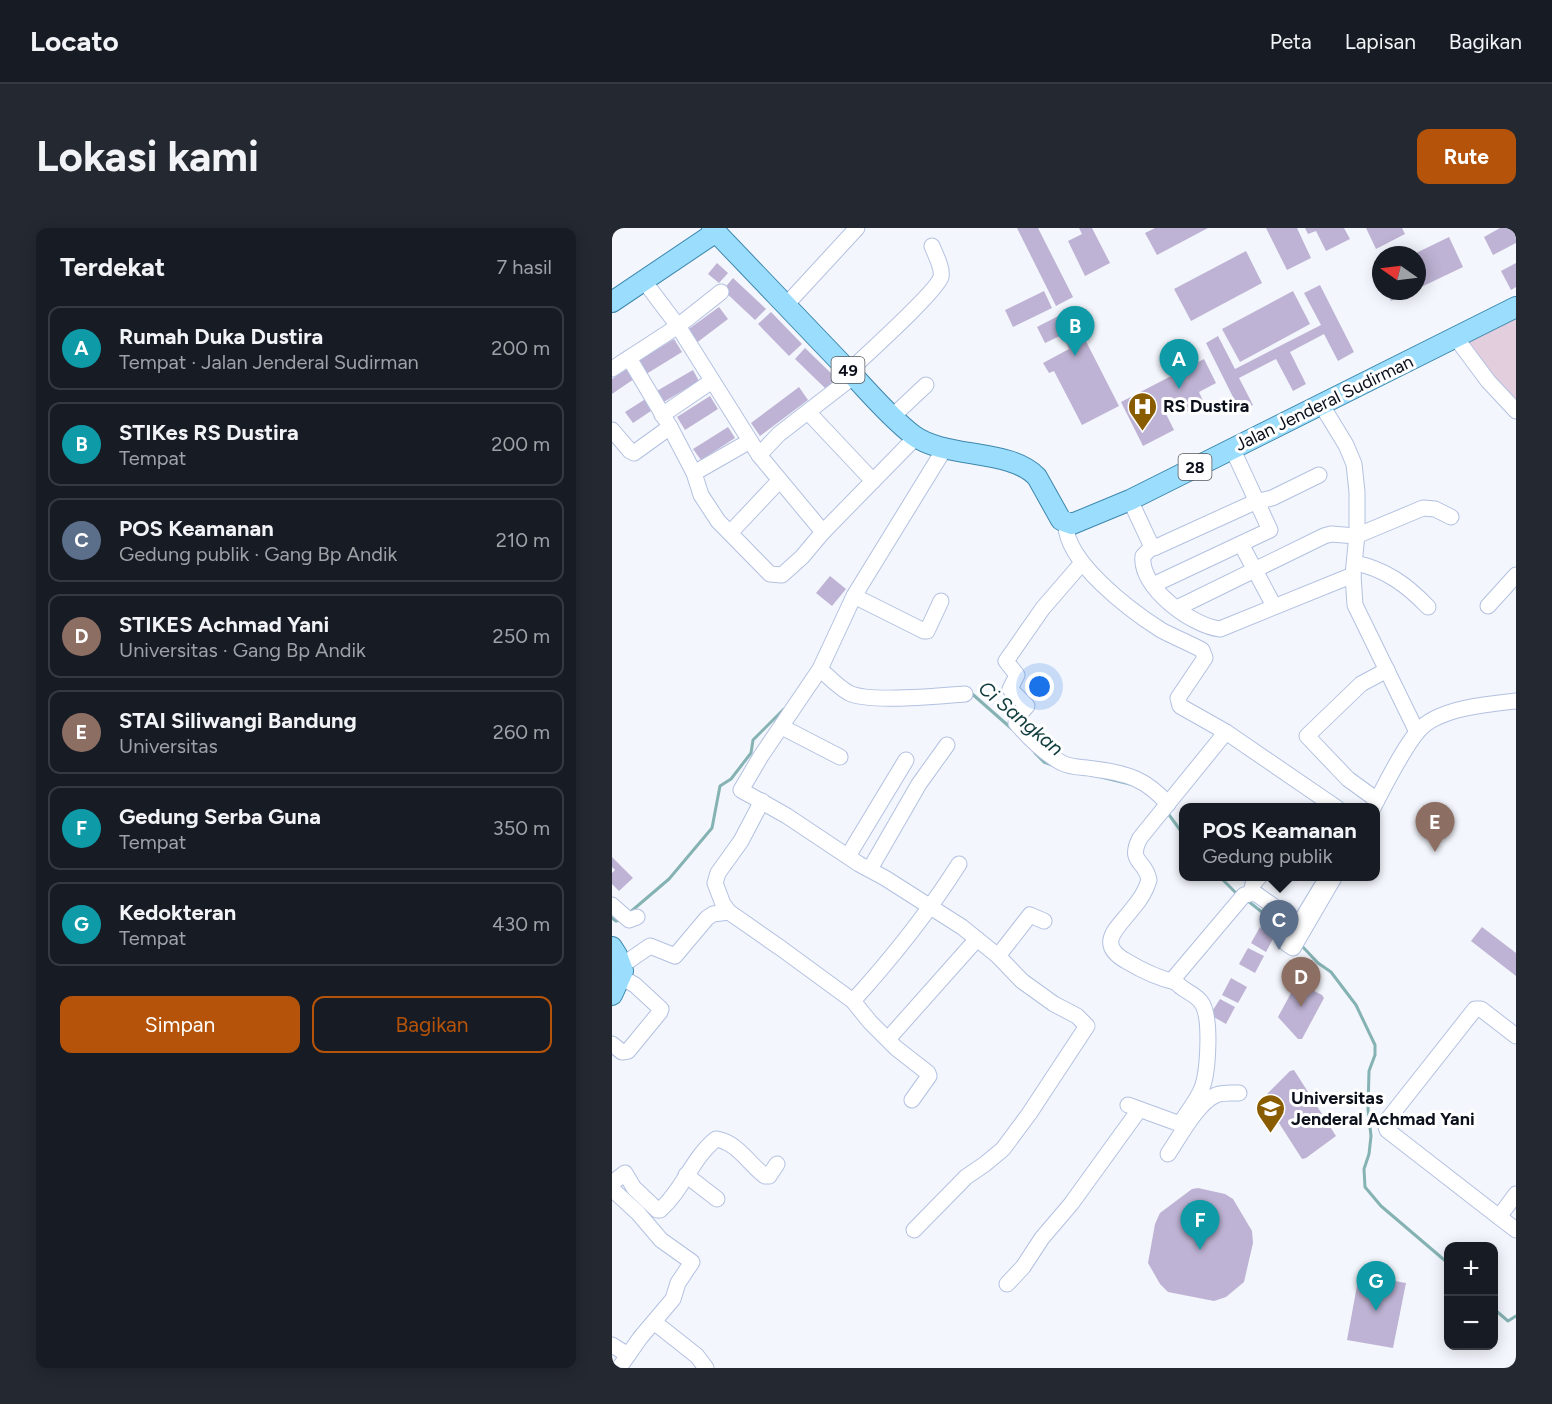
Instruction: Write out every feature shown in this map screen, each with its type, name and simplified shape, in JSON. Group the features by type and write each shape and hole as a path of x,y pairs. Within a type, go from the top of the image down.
{"main road":[{"name":"49","path":"714,230 852,374 916,437 945,448 1011,463 1032,472 1057,514 1066,523"},
{"path":"612,302 714,230"},
{"name":"Jalan Jenderal Sudirman","path":"1066,523 1078,522 1130,501 1516,307"},
{"path":"612,947 617,955 621,971 612,995"}],"street":[{"path":"786,305 857,228"},
{"path":"759,455 779,434 852,374 939,281 941,273 932,246"},
{"path":"644,281 678,326 759,455 823,532"},
{"path":"612,369 678,326 722,292"},
{"path":"1456,338 1488,381 1516,411"},
{"path":"629,358 694,473 701,495 708,507 770,574 779,576 802,557 823,532 916,437"},
{"path":"612,430 634,453 666,421 712,381"},
{"path":"893,416 926,385"},
{"path":"1322,404 1346,445 1354,464 1357,492 1355,605 1417,732"},
{"path":"808,412 873,481"},
{"path":"694,473 750,441"},
{"path":"914,1230 966,1177 1003,1149 1087,1027 1077,1016 1054,1004 1022,981 998,956 962,927 741,790 761,756 820,669 854,596 945,448"},
{"path":"1153,585 1270,531 1232,448"},
{"path":"1318,475 1272,498 1256,502 1152,547 1142,558 1153,585 1162,596 1201,624 1220,629 1354,569 1378,569 1413,591 1428,607"},
{"path":"730,533 779,480"},
{"path":"1130,501 1152,547"},
{"path":"1177,608 1327,535 1356,536 1423,508 1435,509 1451,517"},
{"path":"1066,523 1069,541 1082,563 1096,579 1139,615 1162,630 1202,650 1204,658 1178,698 1180,706 1226,732 1326,803"},
{"path":"1241,544 1274,606"},
{"path":"1082,563 1042,608 1006,661 1017,675 1010,689 1027,706 1017,717 1016,723 1042,749 1063,764 1130,776 1150,786 1166,807"},
{"path":"1488,606 1516,575"},
{"path":"854,596 924,631 927,631 941,601"},
{"path":"820,669 848,693 866,698 928,698 965,694"},
{"path":"1374,803 1307,736 1361,684 1387,670"},
{"path":"1376,803 1417,732 1428,723 1455,711 1516,701"},
{"path":"782,727 840,758"},
{"path":"1007,1284 1023,1267 1042,1238 1071,1204 1134,1108 1180,1124 1202,1088 1208,1024 1201,1000 1175,982 1148,973 1123,960 1114,952 1110,940 1116,926 1132,909 1148,885 1148,874 1135,856 1135,848 1140,838 1226,732"},
{"path":"870,870 919,784 947,745"},
{"path":"848,856 906,760"},
{"path":"762,801 741,841 718,873 716,883 723,904 729,912 853,1001 888,1039 928,1073 929,1076 912,1100"},
{"path":"853,1001 931,908 959,864"},
{"path":"1175,982 1175,976 1256,881"},
{"path":"1245,896 1260,895 1296,936 1328,881"},
{"path":"612,1044 622,1052 628,1051 660,1012 659,1005 621,971 650,946 675,956 706,918 729,912"},
{"path":"998,956 1030,915 1044,921"},
{"path":"888,1039 977,939"},
{"path":"1516,1036 1480,1009 1475,1009 1385,1123 1387,1130 1516,1230"},
{"path":"1168,1154 1209,1098 1219,1094 1239,1093"},
{"path":"612,1183 622,1173 625,1173 634,1188 657,1210 663,1207 694,1162 716,1139 733,1147 765,1176 768,1176 777,1164"},
{"path":"686,1175 717,1199"},
{"path":"612,1188 661,1240 692,1262 678,1283 673,1299 624,1362 612,1345"},
{"path":"1499,1217 1516,1194"},
{"path":"654,1322 697,1356 706,1368"}],"shaded area":[{"path":"1516,311 1516,402 1493,379 1463,337"}],"building":[{"path":"1017,228 1038,228 1073,297 1056,306"},
{"path":"1079,228 1092,228 1110,263 1085,276 1068,241 1082,234"},
{"path":"1155,228 1208,228 1157,255 1145,233"},
{"path":"1266,228 1297,228 1311,258 1287,270"},
{"path":"1305,228 1344,228 1350,239 1326,251 1316,231 1308,234"},
{"path":"1366,228 1402,228 1405,234 1382,246 1375,246"},
{"path":"1500,228 1516,228 1516,243 1493,255 1484,237"},
{"path":"1449,237 1463,267 1426,285 1426,248"},
{"path":"1246,251 1262,283 1191,321 1174,289"},
{"path":"717,263 728,273 719,283 708,274"},
{"path":"1516,263 1516,287 1511,290 1501,271"},
{"path":"733,278 766,309 755,320 723,290"},
{"path":"1320,285 1354,352 1338,361 1324,334 1290,352 1306,384 1293,391 1276,359 1239,378 1253,405 1240,411 1206,343 1218,336 1235,369 1321,325 1304,293"},
{"path":"1044,291 1052,308 1013,327 1005,310"},
{"path":"1293,291 1310,324 1240,362 1222,329"},
{"path":"719,307 728,319 695,344 686,331"},
{"path":"1070,310 1119,406 1082,425 1054,371 1049,373 1043,363 1069,349 1062,335 1045,343 1037,327"},
{"path":"771,312 802,344 789,356 758,324"},
{"path":"674,339 682,352 643,376 635,363"},
{"path":"805,348 836,378 826,389 795,359"},
{"path":"1204,359 1216,383 1199,392 1204,403 1184,413 1178,400 1163,408 1174,430 1143,446 1121,402"},
{"path":"628,368 634,379 612,394 612,379"},
{"path":"693,370 699,381 662,403 655,392"},
{"path":"799,387 808,400 760,436 751,423"},
{"path":"710,396 718,409 685,430 677,417"},
{"path":"647,398 654,409 633,423 625,412"},
{"path":"728,427 735,438 701,460 693,449"},
{"path":"830,576 846,589 832,606 816,593"},
{"path":"612,857 633,878 619,891 612,884 612,873 615,870 612,867"},
{"path":"1260,927 1275,935 1266,952 1251,943"},
{"path":"1482,927 1516,953 1516,976 1471,941"},
{"path":"1248,948 1264,956 1255,973 1239,964"},
{"path":"1231,978 1247,987 1238,1003 1222,995"},
{"path":"1297,982 1324,998 1302,1039 1298,1039 1278,1017"},
{"path":"1220,999 1235,1007 1226,1024 1212,1016 1211,1013"},
{"path":"1294,1070 1336,1136 1302,1159 1263,1098 1290,1071"},
{"path":"1198,1188 1225,1194 1233,1199 1252,1231 1253,1243 1244,1282 1226,1297 1214,1301 1168,1292 1160,1284 1148,1263 1155,1224 1160,1213 1192,1189"},
{"path":"1359,1275 1406,1283 1393,1348 1347,1340"}],"waterway":[{"name":"Ci Sangkan","path":"970,692 1012,729"},
{"name":"Ci Sangkan","path":"628,914 669,879 712,828 720,786 731,779 751,753 753,740 784,709"},
{"name":"Ci Sangkan","path":"1035,753 1044,762 1052,765"},
{"name":"Ci Sangkan","path":"1101,777 1130,784"},
{"name":"Ci Sangkan","path":"1167,812 1179,828"},
{"name":"Ci Sangkan","path":"1224,881 1237,894"},
{"name":"Ci Sangkan","path":"1248,901 1287,932"},
{"name":"Ci Sangkan","path":"612,918 616,921 621,920"},
{"name":"Ci Sangkan","path":"1301,945 1318,963 1331,972 1356,1005 1375,1045 1375,1055 1369,1071 1368,1109 1371,1136 1364,1169 1365,1187 1381,1206 1444,1260"},
{"name":"Ci Sangkan","path":"1498,1312 1508,1321 1516,1316"}],"place":[{"name":"STIKes RS Dustira","path":"1075,356"},
{"name":"Rumah Duka Dustira","path":"1179,389"},
{"name":"RS Dustira","path":"1142,432"},
{"name":"STAI Siliwangi Bandung","path":"1435,852"},
{"name":"POS Keamanan","path":"1279,950"},
{"name":"STIKES Achmad Yani","path":"1301,1007"},
{"name":"Universitas Jenderal Achmad Yani","path":"1270,1134"},
{"name":"Gedung Serba Guna","path":"1200,1250"},
{"name":"Kedokteran","path":"1376,1311"}]}
